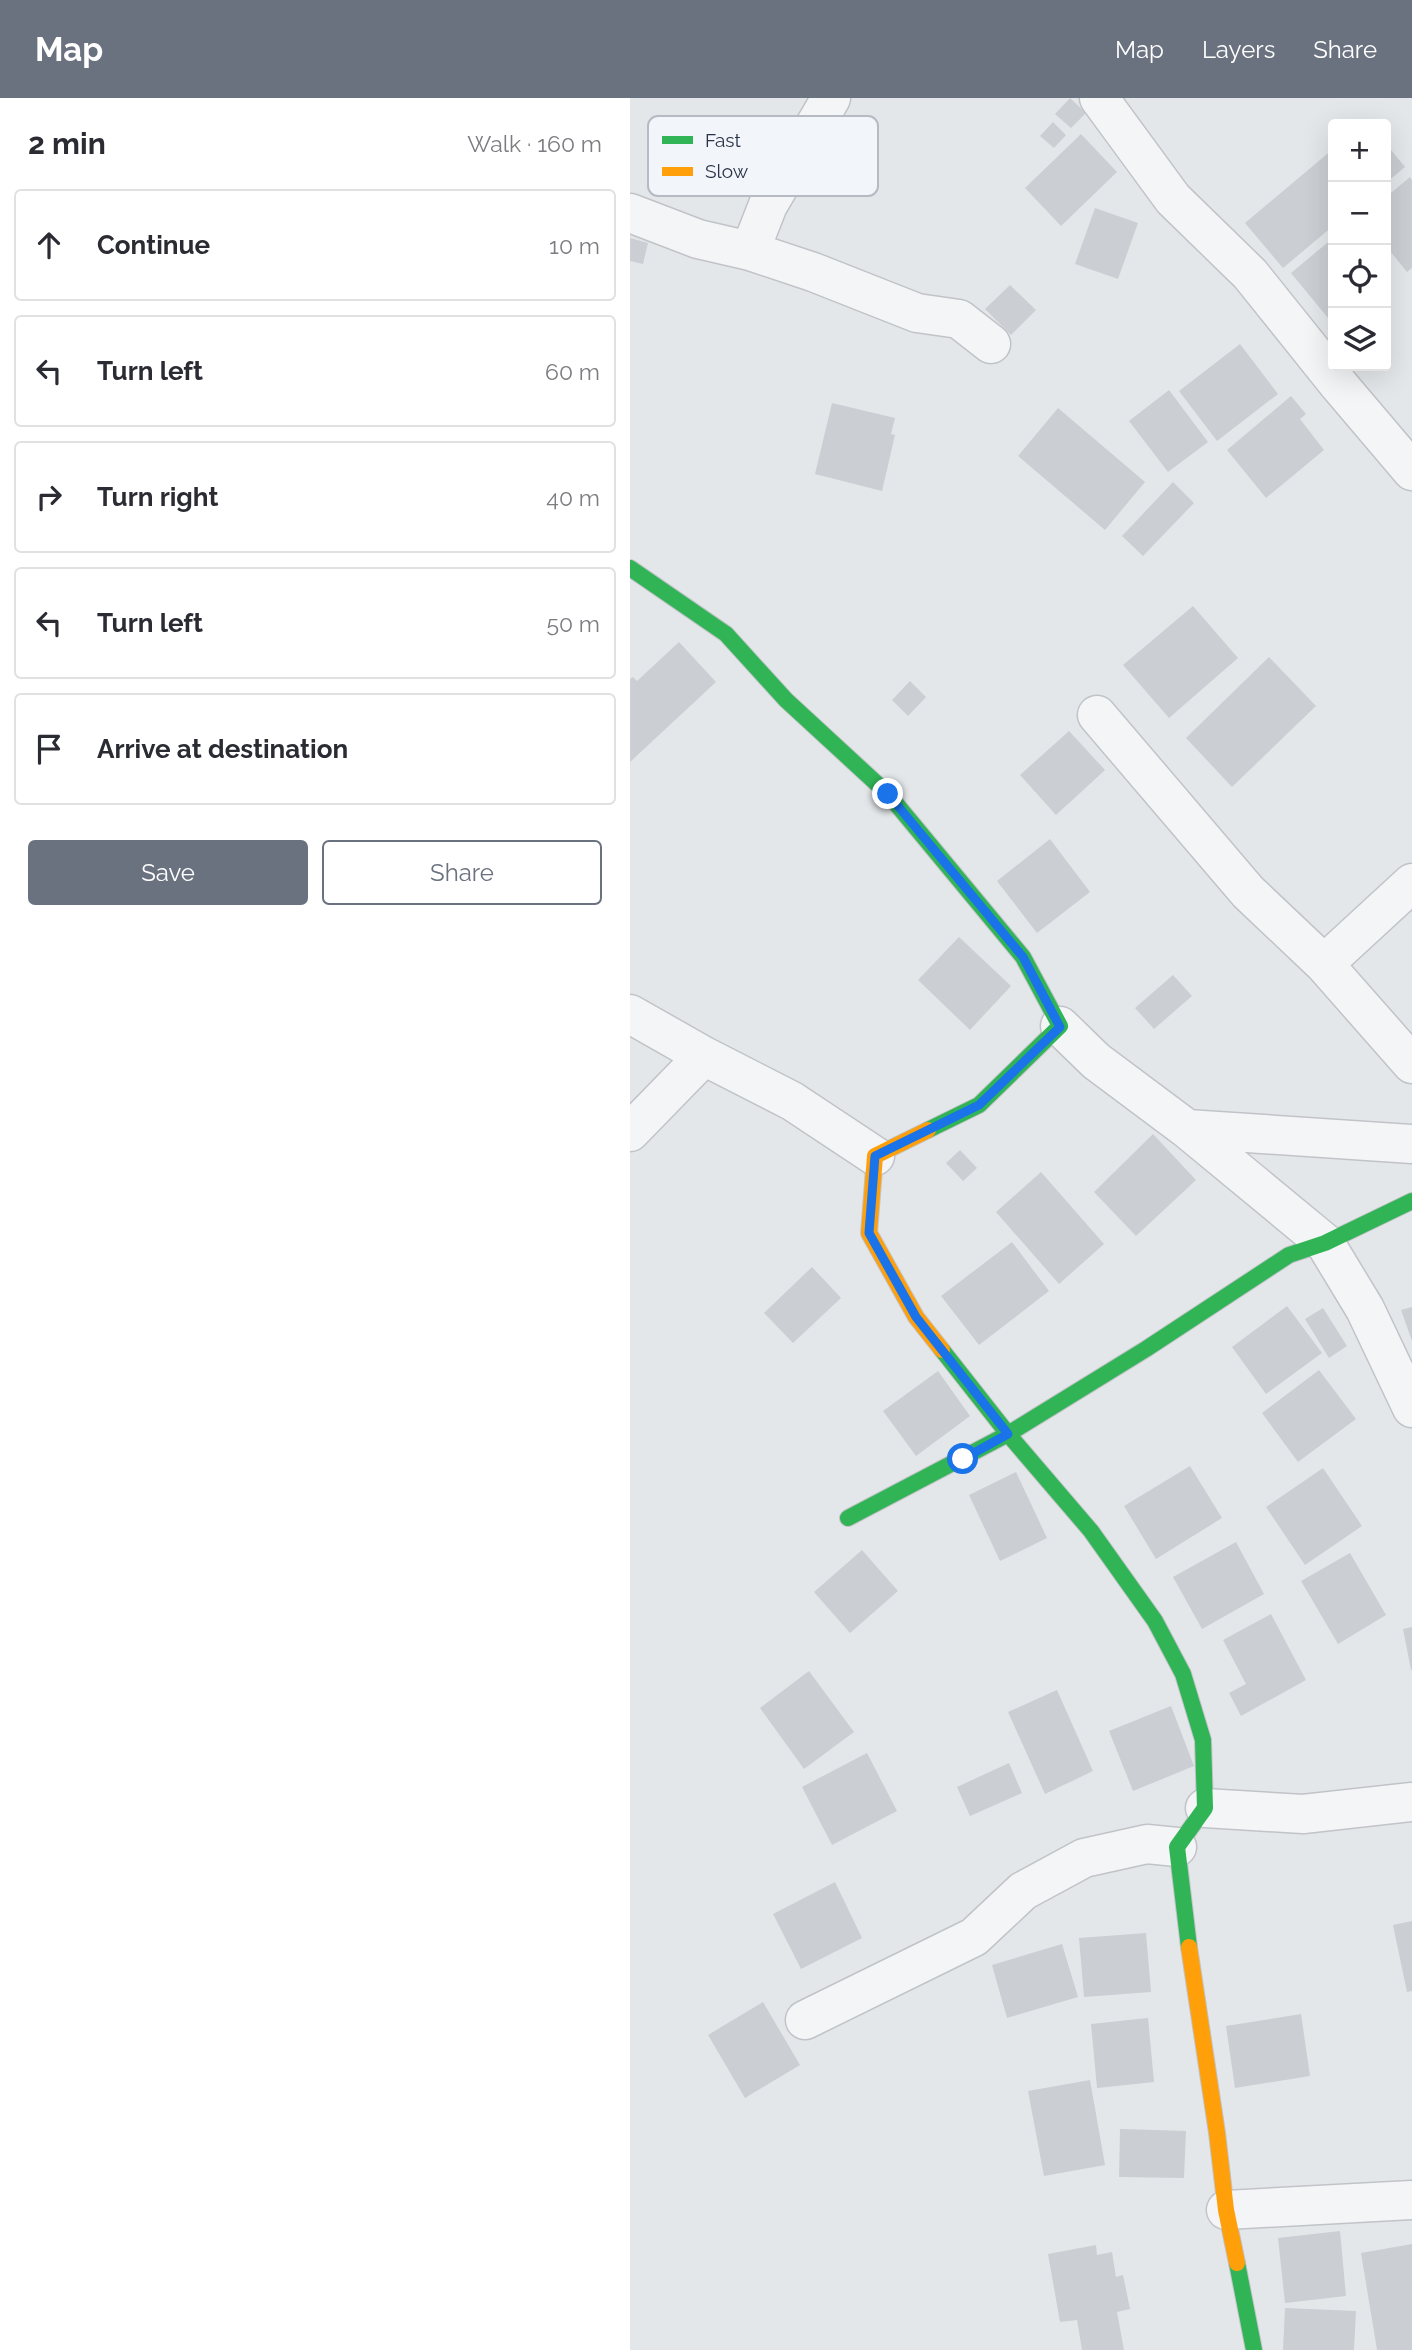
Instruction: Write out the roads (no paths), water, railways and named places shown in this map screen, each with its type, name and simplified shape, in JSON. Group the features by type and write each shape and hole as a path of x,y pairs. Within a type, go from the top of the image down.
{"street":[{"path":"820,116 831,98"},
{"path":"1099,98 1173,199 1250,274 1412,471"},
{"path":"750,251 773,196"},
{"path":"630,213 698,239 750,251 813,272 917,313 959,319 991,344"},
{"path":"630,568 726,634 786,700 888,794 1023,957 1060,1027 1096,1061 1187,1129 1325,1242 1365,1309 1412,1408"},
{"path":"1097,715 1248,892 1324,964 1412,1063"},
{"path":"1324,964 1412,883"},
{"path":"630,1014 792,1101 875,1156"},
{"path":"875,1156 979,1105 1060,1027"},
{"path":"630,1132 704,1056"},
{"path":"1187,1129 1412,1144"},
{"path":"875,1156 869,1233 916,1317 1008,1434 1091,1531 1155,1621 1183,1674 1203,1740 1205,1808 1177,1847 1226,2210 1254,2350"},
{"path":"848,1518 1008,1434 1146,1349 1289,1255 1325,1242 1412,1200"},
{"path":"1205,1808 1303,1814 1412,1802"},
{"path":"804,2020 974,1937 1023,1891 1084,1858 1147,1844 1177,1847"},
{"path":"1226,2210 1412,2200"}]}
